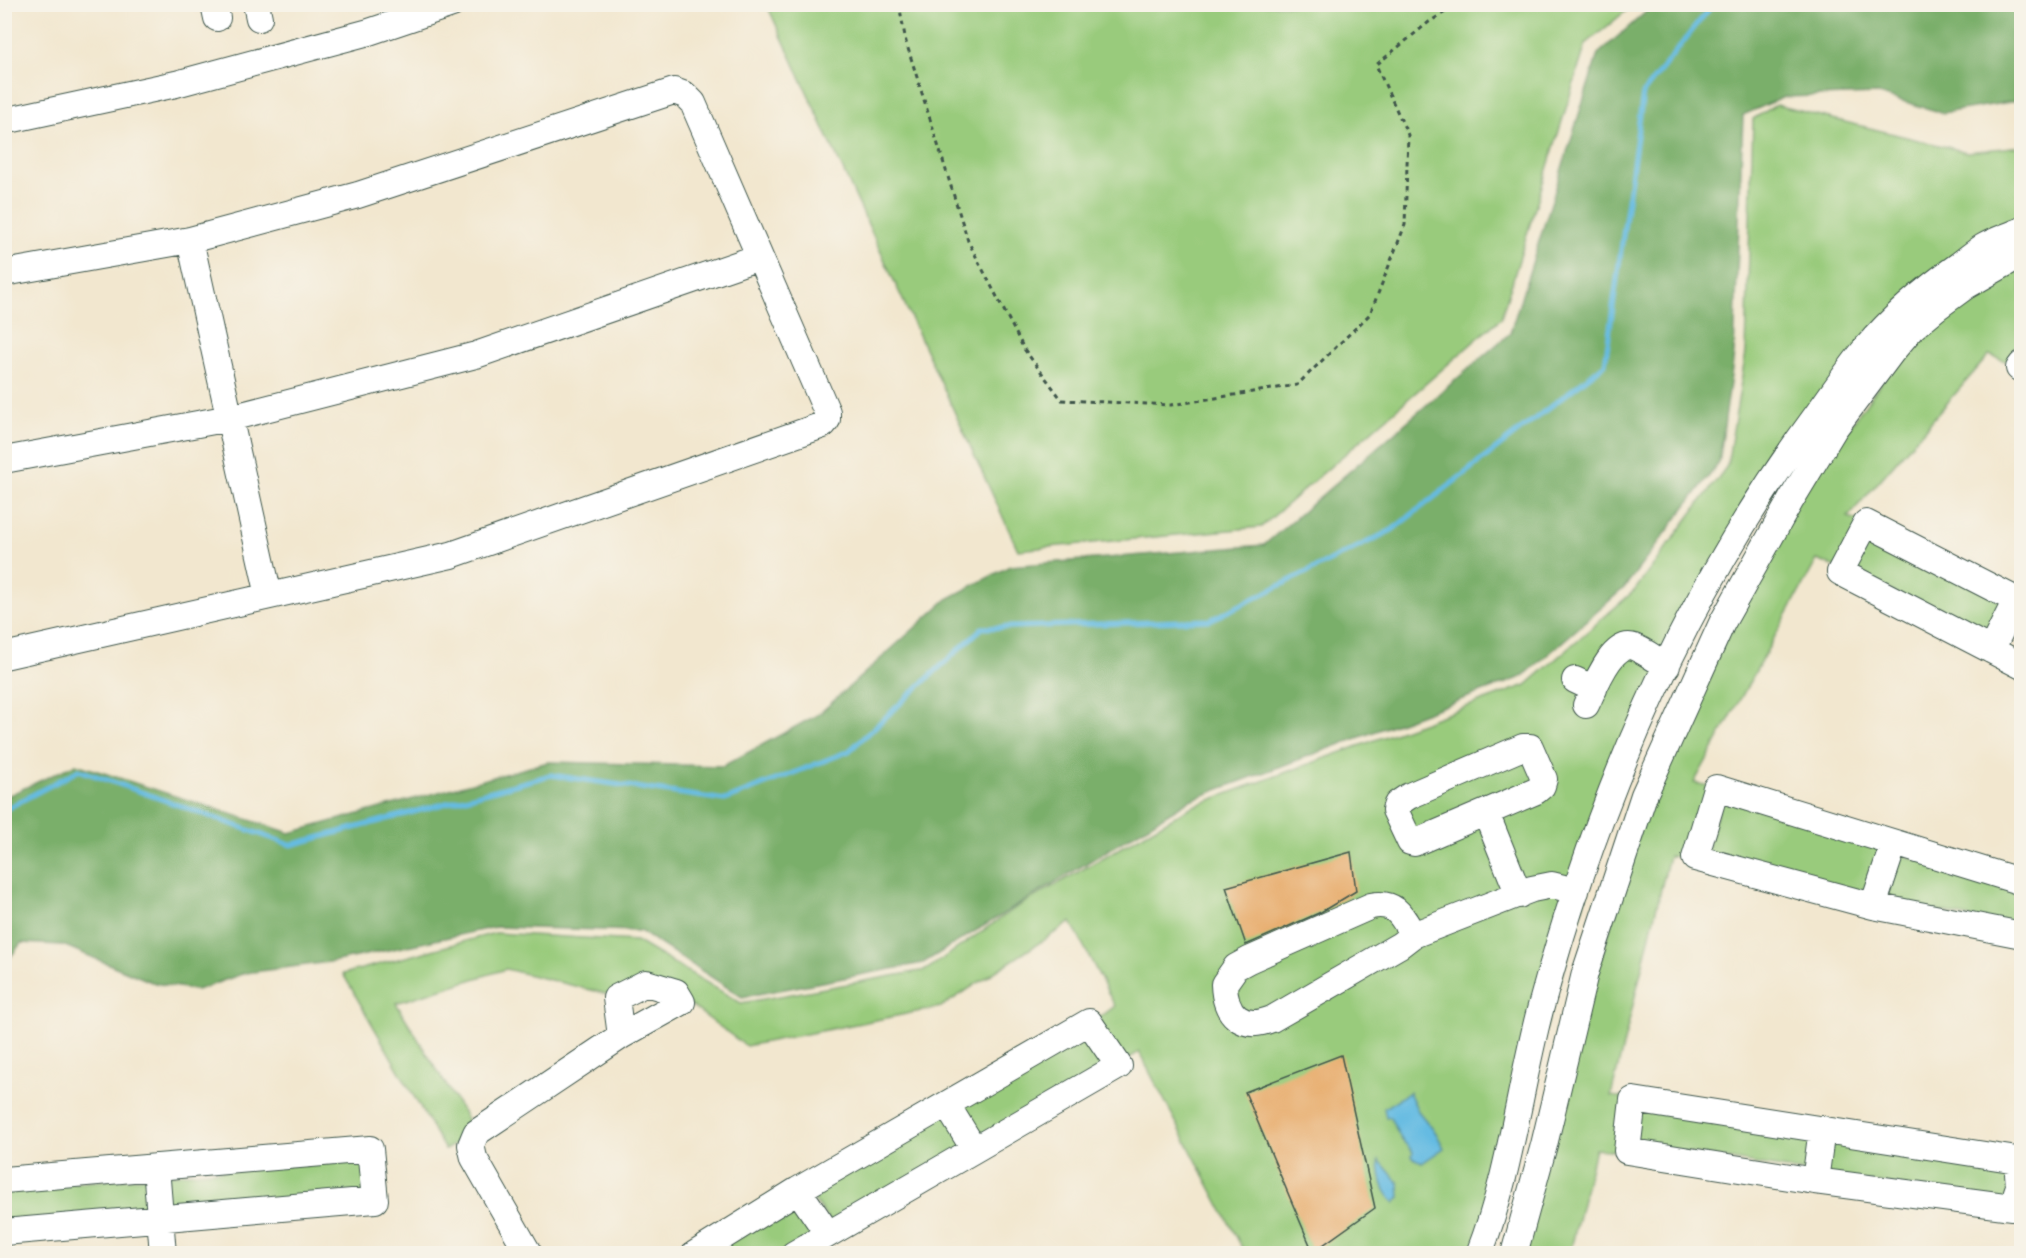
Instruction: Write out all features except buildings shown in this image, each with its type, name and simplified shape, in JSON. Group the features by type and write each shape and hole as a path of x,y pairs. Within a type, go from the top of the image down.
{"street":[{"path":"4,121 176,84 369,32 452,4"},
{"path":"4,273 190,240 358,195 674,91 685,95 693,103 827,412 827,420 823,425 451,555 4,656"},
{"path":"1514,1254 1544,1145 1585,973 1644,795 1722,623 1791,500 1825,423 1865,349 1902,310 1945,274 1983,248 2022,230"},
{"path":"190,240 269,596"},
{"path":"1479,1254 1502,1181 1540,1011 1576,891 1604,809 1642,718 1695,607 1742,526 1794,446 1825,423 1912,328 1966,286 2022,254"},
{"path":"4,460 230,418 476,355 759,257"},
{"path":"2022,364 2019,368 2022,369"},
{"path":"1991,650 2019,601 1866,523 1840,572 1991,650 2022,666"},
{"path":"1585,691 1613,654 1621,648 1632,646 1667,666"},
{"path":"1523,747 1530,747 1544,779 1542,786 1536,791 1480,815 1414,843 1410,842 1395,810 1397,804 1409,796 1523,747"},
{"path":"2022,882 1716,788 1695,858 1873,906 2022,935"},
{"path":"1480,815 1514,896"},
{"path":"1873,906 1894,843"},
{"path":"1413,935 1395,909 1389,905 1371,906 1249,960 1236,968 1224,984 1226,1004 1233,1016 1240,1020 1262,1023 1413,935 1532,889 1552,885 1576,891"},
{"path":"695,1254 798,1190 1089,1022 1119,1066 794,1254"},
{"path":"529,1254 474,1158 471,1145 476,1133 621,1036"},
{"path":"1633,1100 1822,1129 2017,1160 2020,1186 2012,1208 1815,1181 1627,1151 1633,1100"},
{"path":"947,1105 974,1149"},
{"path":"1815,1181 1822,1129"},
{"path":"4,1180 370,1149 375,1200 4,1232"},
{"path":"156,1167 163,1254"},
{"path":"798,1190 828,1234"}],"path":[{"path":"899,4 906,42 968,241 1024,349 1062,399 1171,405 1297,385 1370,314 1405,225 1408,135 1376,65 1430,22 1458,4"}],"green space":[{"path":"1655,4 2021,5 2021,100 1943,113 1878,94 1784,97 1743,115 1734,354 1719,463 1624,588 1522,677 1190,800 923,963 742,997 640,931 496,927 337,961 245,973 197,990 154,983 63,945 21,943 5,964 5,797 76,764 290,833 548,762 723,766 819,714 947,599 1010,566 1264,545 1510,333 1598,54"},
{"path":"767,5 1633,5 1586,44 1501,318 1261,527 1018,550"},
{"path":"1776,105 1967,152 2021,146 2021,226 1862,345 1640,716 1478,1253 1245,1253 1139,1052 1120,1064 1095,1021 1115,1006 1071,922 941,1007 746,1046 685,1001 677,990 615,996 506,969 396,1003 475,1132 445,1150 343,974 495,933 636,941 741,1003 926,970 1017,907 1191,807 1526,685 1635,590 1727,466 1746,352 1753,119"},
{"path":"2021,262 2022,358 2017,365 1989,355 1848,517 1863,522 1838,568 1817,560 1694,783 1715,787 1694,858 1669,856 1611,1096 1630,1099 1623,1151 1595,1149 1570,1253 1517,1254 1647,796 1794,504 1915,335"},
{"path":"1867,529 2010,602 1989,643 1847,568"},
{"path":"1722,797 1886,846 1866,896 1706,852"},
{"path":"1899,854 2021,891 2021,928 1886,901"},
{"path":"1089,1029 1113,1065 977,1142 956,1108"},
{"path":"1638,1107 1812,1134 1810,1173 1635,1144"},
{"path":"945,1113 968,1147 832,1225 808,1191"},
{"path":"1828,1138 2010,1165 2009,1202 1824,1175"},
{"path":"364,1159 367,1195 165,1212 162,1175"},
{"path":"149,1177 151,1211 5,1225 5,1188"},
{"path":"796,1198 821,1232 784,1253 707,1254"}],"water":[{"path":"1409,1092 1418,1111 1436,1133 1444,1148 1422,1163 1412,1157 1413,1152 1401,1139 1390,1117 1386,1118 1384,1108"},
{"path":"1379,1160 1399,1183 1400,1197 1395,1203 1382,1184"}],"waterway":[{"path":"4,810 79,770 291,845 551,775 725,800 849,751 982,628 1210,620 1392,530 1605,364 1643,93 1713,4"}]}
